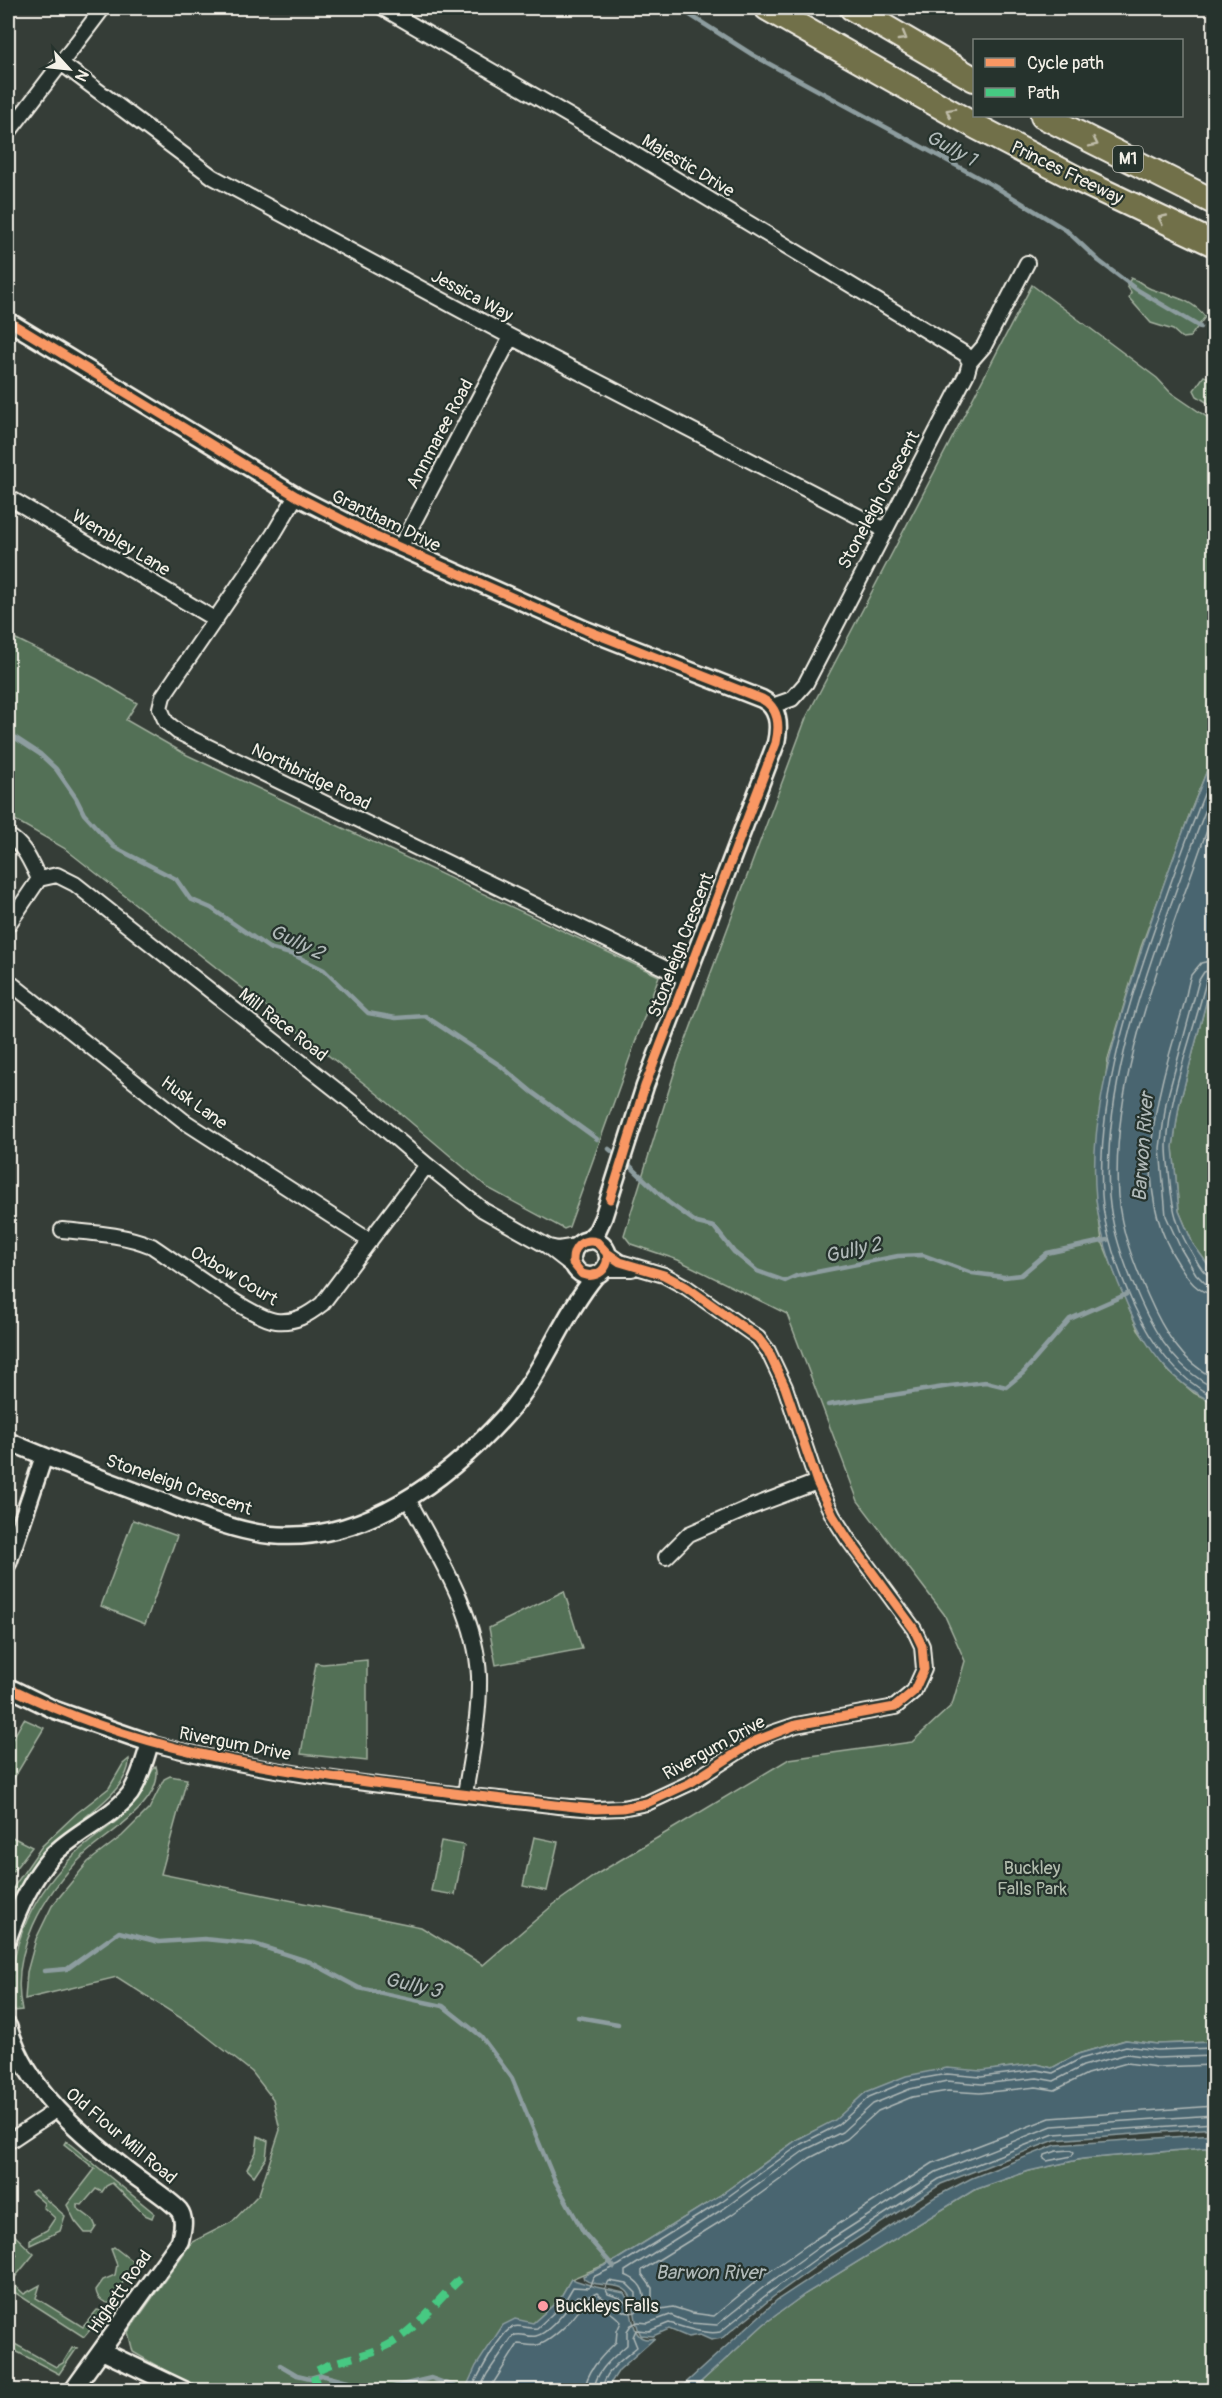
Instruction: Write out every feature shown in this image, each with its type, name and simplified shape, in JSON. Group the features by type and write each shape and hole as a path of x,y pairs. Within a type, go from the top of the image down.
{"highway":[{"name":"Princes Freeway","path":"767,8 987,133 1077,179 1215,244"},
{"path":"852,8 973,78"},
{"name":"M1","path":"1045,117 1215,202"}],"street":[{"path":"8,133 103,8"},
{"name":"Majestic Drive","path":"383,8 616,143 965,354 970,362"},
{"name":"Jessica Way","path":"62,63 213,177 511,338 885,530"},
{"name":"Stoneleigh Crescent","path":"572,1311 576,1299 576,1269 572,1257 582,1243 597,1231 603,1218 645,1086 776,743 779,731 778,719 772,706 792,699 806,683 967,373 970,362 984,346 1027,263"},
{"name":"Grantham Drive","path":"8,321 296,496 400,548 586,630 762,699 772,706"},
{"name":"Annmaree Road","path":"400,548 511,338"},
{"name":"Northbridge Road","path":"296,496 273,535 163,696 160,708 166,722 178,732 685,978"},
{"name":"Wembley Lane","path":"8,497 216,620"},
{"path":"8,836 14,839 27,854 39,879 8,925"},
{"name":"Mill Race Road","path":"39,879 57,875 75,884 363,1111 483,1210 547,1246 576,1269"},
{"name":"Husk Lane","path":"8,981 184,1121 369,1241"},
{"name":"Oxbow Court","path":"62,1230 114,1234 138,1240 152,1246 251,1311 273,1321 290,1322 308,1316 322,1304 427,1165"},
{"name":"Stoneleigh Crescent","path":"8,1441 203,1517 272,1535 319,1533 370,1520 431,1483 506,1415 539,1370 603,1262 603,1218"},
{"path":"576,1269 587,1276 603,1262 597,1242 582,1243"},
{"name":"Mill Race Road","path":"547,1246 558,1249 582,1243"},
{"name":"Rivergum Drive","path":"8,1687 55,1710 150,1743 239,1764 596,1809 622,1808 647,1803 690,1783 755,1741 796,1725 885,1710 904,1701 920,1681 924,1669 922,1646 914,1629 833,1516 817,1482 785,1387 768,1351 758,1338 686,1287 664,1275 620,1262 603,1262"},
{"path":"8,1563 44,1456"},
{"path":"666,1557 689,1534 817,1482"},
{"path":"408,1499 462,1605 476,1656 478,1706 465,1794"},
{"path":"8,1938 30,1888 52,1857 85,1829 112,1811 129,1794 137,1780 150,1743"},
{"name":"Old Flour Mill Road","path":"8,2026 14,2049 56,2110 180,2211"},
{"path":"8,2142 56,2110"},
{"name":"Highett Road","path":"74,2391 180,2241 184,2223 180,2211"},
{"path":"102,2351 184,2391"}],"green space":[{"path":"1131,278 1151,289 1188,302 1205,317 1190,337 1182,338 1173,330 1151,323 1129,298 1131,292 1127,286"},
{"name":"Buckley Falls Park","path":"1032,285 1157,378 1170,392 1214,422 1214,753 1141,947 1108,1059 1096,1149 1096,1197 1102,1241 1138,1330 1167,1370 1194,1393 1214,1403 1214,2042 1157,2044 1125,2040 1078,2054 1052,2068 1037,2064 1004,2068 866,2092 835,2121 798,2139 719,2196 616,2260 571,2279 559,2300 533,2323 472,2390 205,2390 176,2377 133,2352 128,2332 192,2242 232,2222 259,2194 280,2130 273,2099 252,2072 195,2027 117,1977 25,1999 27,1972 36,1939 52,1906 88,1862 122,1836 149,1809 164,1779 170,1776 187,1779 161,1874 421,1927 483,1965 553,1905 597,1874 789,1759 912,1742 952,1705 965,1661 944,1614 858,1501 787,1314 678,1260 631,1244 624,1235 677,1064 806,718"},
{"path":"1204,376 1214,380 1214,407 1197,396 1194,390"},
{"path":"8,635 97,679 137,703 126,720 187,755 659,976 569,1227 564,1229 488,1188 380,1096 64,848 8,816"},
{"path":"1214,972 1214,1273 1193,1244 1179,1211 1173,1147 1179,1106"},
{"path":"133,1520 177,1536 145,1624 101,1606"},
{"path":"564,1591 582,1649 496,1665 489,1628"},
{"path":"367,1660 367,1761 301,1754 316,1663"},
{"path":"24,1719 44,1728 8,1788 8,1747"},
{"path":"129,1759 127,1771 121,1783 99,1806 51,1846 17,1893 8,1910 8,1895 42,1846 77,1813 109,1788 123,1764"},
{"path":"156,1766 157,1779 152,1792 143,1804 69,1870 43,1906 25,1946 19,1989 22,2010 14,2011 12,1990 17,1949 23,1929 43,1891 70,1859 127,1812"},
{"path":"8,1835 32,1847 11,1874 8,1883"},
{"path":"534,1837 558,1842 547,1891 523,1886"},
{"path":"441,1841 464,1845 455,1895 431,1891"},
{"path":"258,2136 268,2141 266,2158 254,2176 247,2169 256,2152"},
{"path":"66,2141 154,2213 152,2218 145,2215 112,2183 102,2192 96,2189 82,2205 77,2204 77,2208 93,2220 96,2227 92,2233 85,2233 75,2221 67,2205 95,2169 64,2144"},
{"path":"1214,2147 1214,2389 1212,2390 692,2390 764,2324 805,2294 974,2190 1029,2171 1082,2159"},
{"path":"35,2190 65,2216 60,2231 30,2245 30,2239 47,2230 55,2218 43,2207 44,2203 31,2192"},
{"path":"8,2229 34,2254 11,2282 24,2294 40,2285 36,2298 83,2327 97,2310 103,2311 84,2337 8,2288 8,2267 17,2255 8,2237"},
{"path":"114,2247 137,2265 132,2275 119,2286 113,2304 101,2300 96,2290 103,2280 115,2275 117,2265 111,2249"},
{"path":"8,2337 11,2342 56,2367 63,2363 72,2348 77,2348 59,2374 8,2347"}],"water":[{"name":"Barwon River","path":"1214,753 1214,972 1179,1106 1173,1147 1179,1211 1193,1244 1214,1273 1214,1403 1184,1385 1172,1374 1151,1349 1134,1320 1116,1278 1104,1240 1096,1199 1095,1147 1107,1069 1137,963 1179,842"},
{"name":"Barwon River","path":"1126,2040 1157,2044 1214,2042 1214,2128 1055,2140 941,2184 827,2258 722,2338 711,2340 700,2335 688,2337 669,2329 653,2336 641,2335 631,2298 625,2290 620,2287 595,2284 584,2279 583,2276 616,2260 719,2196 798,2139 835,2120 866,2092 906,2076 947,2068 981,2071 1037,2064 1052,2068 1078,2054"},
{"path":"1214,2134 1214,2147 1082,2159 1029,2171 974,2190 805,2294 764,2324 692,2390 678,2390 777,2300 935,2197 972,2178 1056,2145"},
{"name":"Barwon River","path":"571,2279 624,2293 636,2331 646,2339 655,2338 619,2370 606,2390 465,2390 476,2366 503,2325 515,2319 533,2323 559,2300"}],"waterway":[{"name":"Gully 1","path":"679,8 753,55 994,186 1066,230 1099,261 1136,289 1200,327"},
{"name":"Gully 2","path":"8,733 40,754 56,769 84,814 114,847 176,879 190,899 211,908 269,948 294,955 324,970 368,1013 396,1018 425,1016 501,1066 532,1092 597,1139"},
{"name":"Gully 2","path":"609,1149 619,1157"},
{"name":"Gully 2","path":"626,1162 668,1202 697,1223 714,1227 734,1252 757,1271 785,1281 796,1276 898,1256 923,1255 972,1273 1004,1277 1021,1275 1047,1253 1107,1240"},
{"path":"828,1405 986,1382 1006,1387 1023,1373 1070,1319 1127,1294"},
{"name":"Gully 3","path":"44,1971 67,1969 119,1932 159,1942 204,1939 254,1944 310,1962 359,1988 443,2006 481,2036 512,2078 555,2181 584,2233 614,2267"},
{"path":"578,2017 618,2024"},
{"path":"280,2365 297,2375 310,2378 321,2375 371,2388 385,2389 431,2378 465,2390"}],"marked path":[{"path":"318,2390 313,2373 392,2343 419,2321 460,2279"}],"cycle path":[{"path":"8,321 296,496 374,536 586,630 762,699 772,707 778,724 776,743 645,1086 610,1199"},
{"path":"8,1687 103,1727 198,1753 296,1772 596,1809 622,1808 647,1803 690,1783 755,1741 796,1725 895,1707 914,1691 924,1669 922,1646 914,1629 833,1516 817,1482 785,1387 768,1351 758,1338 686,1287 664,1275 620,1262 597,1242 587,1241 579,1245 574,1252 573,1263 582,1274 597,1274 606,1264 607,1253"}],"place":[{"name":"Buckleys Falls","path":"543,2306"}]}
